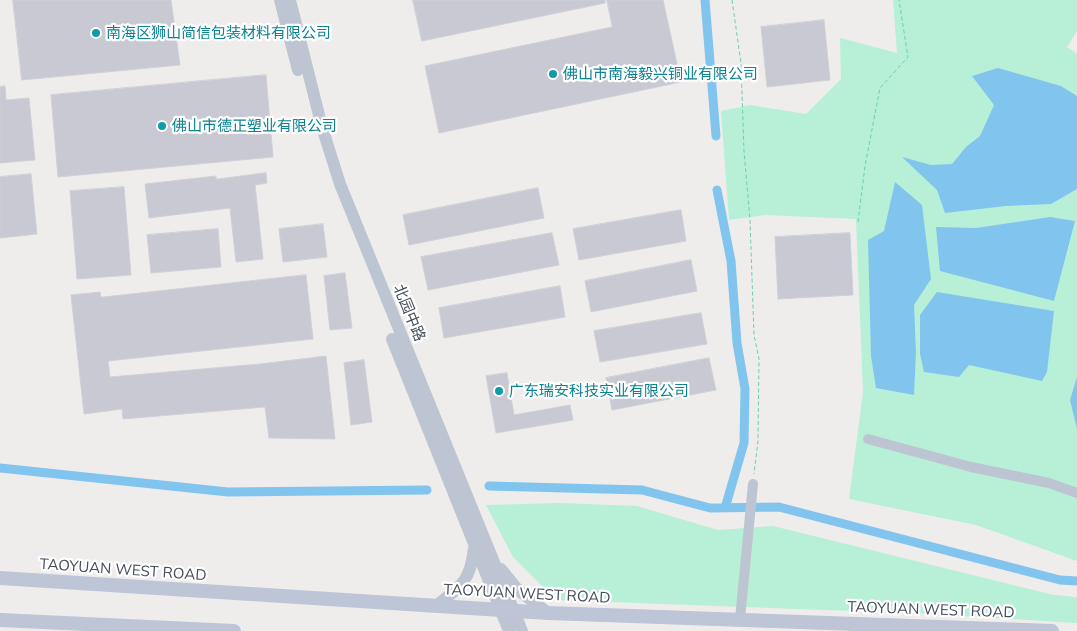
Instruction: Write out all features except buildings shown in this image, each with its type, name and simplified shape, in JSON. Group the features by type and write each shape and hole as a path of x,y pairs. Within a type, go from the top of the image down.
{"main road":[{"name":"TAOYUAN WEST ROAD","path":"0,578 507,611 1052,631"},
{"path":"0,620 234,631"}],"street":[{"name":"北园中路","path":"280,0 311,120 332,187 474,545 507,611 522,631"},
{"name":"北园中路","path":"290,0 322,127 340,184 492,558 507,611 509,631"},
{"path":"868,439 972,466 1049,483 1077,493"},
{"path":"740,619 753,484"},
{"path":"436,606 459,588 471,571 474,545"},
{"path":"492,558 518,590 548,613"}],"path":[{"path":"732,0 741,63 743,142 750,220 754,335 759,359 758,441 753,484"},
{"path":"858,222 865,166 880,88 908,57 899,0"}],"green space":[{"path":"893,0 1077,0 1077,31 1067,47 1077,54 1077,561 976,525 849,499 863,392 856,219 765,215 729,220 721,111 750,105 806,114 841,79 840,38 897,53"},
{"path":"560,503 637,506 718,530 773,526 1054,595 1077,597 1077,623 932,614 556,600 513,557 486,505"}],"water":[{"path":"998,68 1061,86 1077,96 1077,189 1051,204 1006,206 945,213 937,190 902,157 931,165 952,164 966,147 980,136 994,105 972,76"},
{"path":"895,182 922,205 931,279 914,305 916,352 914,395 876,388 871,356 868,240 884,231"},
{"path":"1050,217 1075,221 1054,301 940,271 936,227 976,228"},
{"path":"937,292 1054,311 1047,372 1042,381 969,365 959,377 924,372 920,354 920,315"},
{"path":"1077,377 1077,429 1070,400"}],"waterway":[{"path":"705,0 716,136"},
{"path":"717,190 731,261 737,343 745,389 744,443 725,508"},
{"path":"0,468 228,492 427,490"},
{"path":"489,486 642,490 710,508 779,507 1060,580 1077,581"}],"place":[{"name":"南海区狮山简信包装材料有限公司","path":"96,33"},
{"name":"佛山市南海毅兴铜业有限公司","path":"553,74"},
{"name":"佛山市德正塑业有限公司","path":"162,126"},
{"name":"广东瑞安科技实业有限公司","path":"499,391"}]}
